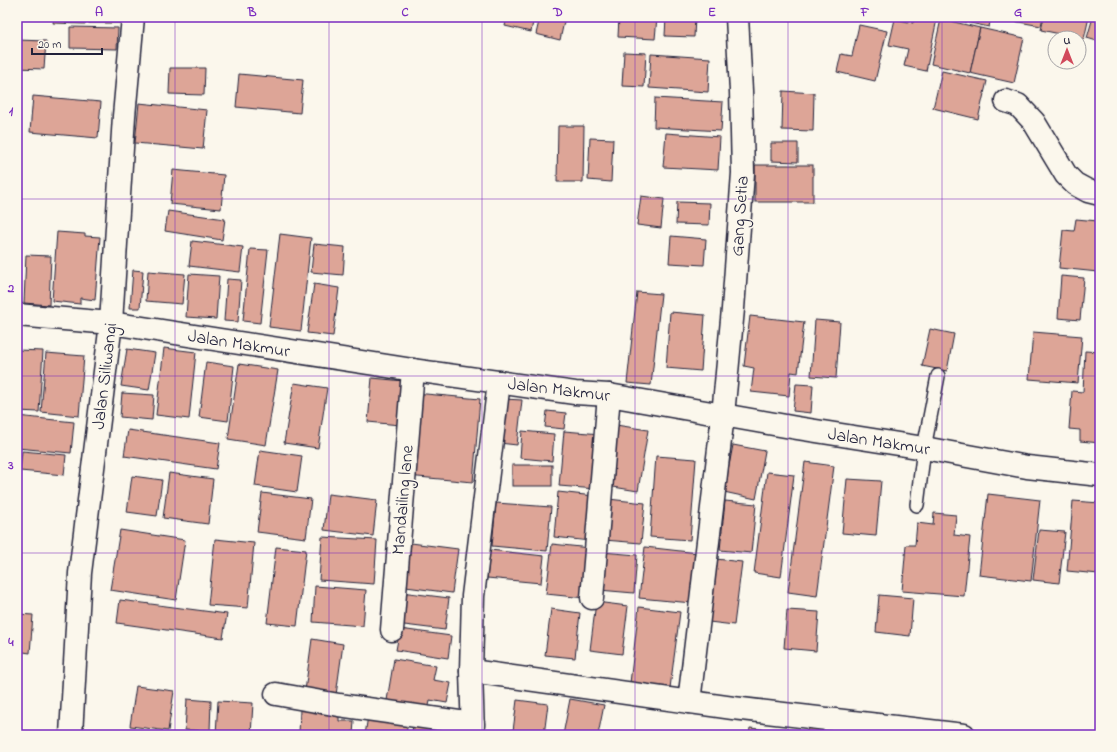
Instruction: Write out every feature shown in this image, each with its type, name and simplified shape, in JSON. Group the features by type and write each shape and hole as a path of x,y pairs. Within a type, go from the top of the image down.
{"street":[{"name":"Jalan Siliwangi","path":"71,735 80,572 111,323 124,116 133,17"},
{"name":"Gang Setia","path":"689,702 723,415 733,309 743,173 737,17"},
{"path":"1006,101 1018,105 1034,122 1066,175 1075,184 1088,191 1100,194"},
{"name":"Jalan Makmur","path":"17,315 111,323 413,370 574,393 609,395 924,448 1027,467 1100,474"},
{"name":"Mandailing lane","path":"392,630 413,370"},
{"path":"276,694 473,730 471,671 473,596 499,382"},
{"path":"592,598 609,395"},
{"path":"471,671 689,702 964,735"}],"lane":[{"path":"917,505 924,448 938,376"}],"building":[{"path":"54,17 86,17 85,24 53,23"},
{"path":"89,17 120,17 120,23 89,23"},
{"path":"507,17 534,17 531,32 505,26"},
{"path":"540,17 565,17 560,40 536,34"},
{"path":"619,17 657,17 655,39 618,37"},
{"path":"666,17 695,17 694,37 665,36"},
{"path":"914,17 937,19 926,71 904,66 908,49 889,45 895,19 913,23"},
{"path":"942,17 991,17 989,27"},
{"path":"1009,17 1043,17 1041,26 1008,20"},
{"path":"1044,17 1089,17 1086,30 1047,30 1047,31 1041,30"},
{"path":"1093,17 1100,17 1100,42 1087,38"},
{"path":"941,19 980,28 970,73 931,64"},
{"path":"859,25 887,31 875,81 837,72 841,54 852,56"},
{"path":"70,27 118,28 117,49 70,48"},
{"path":"980,28 1024,38 1014,83 970,73"},
{"path":"17,40 46,41 44,69 17,68"},
{"path":"624,52 646,53 644,87 622,86"},
{"path":"651,54 710,58 708,92 649,88"},
{"path":"170,68 205,68 204,95 169,94"},
{"path":"942,71 987,81 978,119 933,108"},
{"path":"239,74 303,80 300,113 236,107"},
{"path":"783,91 814,93 813,131 782,130"},
{"path":"33,96 101,102 98,138 30,132"},
{"path":"655,98 723,102 721,131 654,127"},
{"path":"139,103 207,110 203,149 135,143"},
{"path":"558,126 584,126 583,182 557,182"},
{"path":"666,133 720,137 718,170 663,167"},
{"path":"590,138 613,139 611,182 588,180"},
{"path":"771,143 798,143 798,162 771,161"},
{"path":"755,165 813,165 813,202 755,202"},
{"path":"173,170 224,175 221,209 170,204"},
{"path":"641,196 664,199 661,228 637,225"},
{"path":"677,202 710,203 709,225 676,224"},
{"path":"168,211 225,219 222,240 165,231"},
{"path":"1076,219 1098,221 1096,242 1100,243 1100,245 1098,272 1059,268 1063,230 1074,231"},
{"path":"57,232 85,234 85,236 100,237 95,300 80,298 80,304 52,301"},
{"path":"280,234 311,238 301,331 269,327"},
{"path":"671,236 706,239 704,265 669,263"},
{"path":"192,241 243,247 240,272 189,266"},
{"path":"314,244 345,247 343,275 311,272"},
{"path":"250,249 268,250 260,323 243,321"},
{"path":"26,255 51,256 49,305 24,303"},
{"path":"133,270 143,271 140,308 130,308"},
{"path":"148,271 185,274 182,304 146,301"},
{"path":"189,274 219,276 216,319 186,317"},
{"path":"1061,276 1084,278 1080,320 1058,318"},
{"path":"227,279 241,280 238,322 224,321"},
{"path":"314,284 339,288 333,336 307,333"},
{"path":"637,292 661,294 651,385 627,383"},
{"path":"670,312 705,315 701,371 666,368"},
{"path":"750,316 804,322 798,373 791,372 789,396 751,392 754,368 744,366"},
{"path":"815,320 840,322 836,378 811,376"},
{"path":"930,329 954,334 947,371 922,366"},
{"path":"1033,332 1082,336 1078,383 1029,379"},
{"path":"164,348 196,352 189,419 156,415"},
{"path":"127,349 155,353 149,390 121,386"},
{"path":"17,350 43,351 39,412 17,411"},
{"path":"1085,351 1100,352 1100,443 1080,441 1080,430 1069,429 1072,391 1083,392"},
{"path":"46,353 84,356 79,416 41,412"},
{"path":"206,362 234,366 228,421 199,417"},
{"path":"239,364 278,370 266,445 228,439"},
{"path":"372,378 404,381 400,425 368,422"},
{"path":"294,383 327,388 318,448 284,443"},
{"path":"796,384 813,385 811,413 793,411"},
{"path":"122,393 154,395 152,420 120,417"},
{"path":"415,393 480,399 473,482 407,476"},
{"path":"504,399 522,400 517,445 499,443"},
{"path":"547,411 566,413 564,429 545,427"},
{"path":"17,416 74,422 71,453 17,448"},
{"path":"616,425 648,430 638,491 607,486"},
{"path":"128,430 220,443 216,469 124,456"},
{"path":"522,431 554,434 552,461 520,458"},
{"path":"564,431 601,434 596,489 559,486"},
{"path":"733,445 765,451 756,499 724,492"},
{"path":"260,450 302,456 297,492 255,486"},
{"path":"22,451 66,455 64,475 20,471"},
{"path":"656,456 696,459 690,540 650,537"},
{"path":"805,462 834,466 817,596 788,592"},
{"path":"512,465 552,465 552,486 512,486"},
{"path":"767,472 794,475 781,577 754,573"},
{"path":"169,473 213,479 208,524 163,518"},
{"path":"132,476 162,480 157,516 127,512"},
{"path":"847,479 881,481 876,536 842,533"},
{"path":"558,492 594,496 590,541 554,537"},
{"path":"262,493 311,499 306,538 257,532"},
{"path":"328,494 377,500 373,536 324,530"},
{"path":"988,494 1040,500 1031,581 979,575"},
{"path":"608,499 645,503 641,543 604,540"},
{"path":"725,501 756,504 751,553 720,550"},
{"path":"1073,501 1100,503 1099,574 1067,571"},
{"path":"496,503 551,507 547,551 492,546"},
{"path":"934,513 956,515 954,535 970,537 964,596 902,591 906,545 915,545 917,523 933,525"},
{"path":"120,530 185,540 176,600 110,590"},
{"path":"1039,530 1065,532 1059,583 1033,580"},
{"path":"322,537 377,540 374,584 319,580"},
{"path":"215,539 254,543 248,608 208,605"},
{"path":"411,543 458,549 452,593 406,587"},
{"path":"552,544 590,548 585,598 546,594"},
{"path":"276,547 306,550 297,626 267,623"},
{"path":"645,547 698,553 692,603 639,598"},
{"path":"490,550 544,556 541,583 487,578"},
{"path":"602,552 637,555 634,593 599,590"},
{"path":"716,559 742,562 734,625 709,622"},
{"path":"315,586 366,590 363,626 313,622"},
{"path":"401,592 449,598 445,630 396,624"},
{"path":"879,595 913,598 910,636 876,632"},
{"path":"120,600 227,614 223,638 117,623"},
{"path":"596,602 628,606 622,654 590,650"},
{"path":"639,607 680,612 670,688 630,683"},
{"path":"551,609 580,613 575,658 545,655"},
{"path":"787,610 819,612 816,651 784,648"},
{"path":"17,614 33,615 30,653 17,651"},
{"path":"400,629 451,636 448,658 396,650"},
{"path":"312,639 343,644 336,695 305,691"},
{"path":"394,659 436,666 433,680 451,683 447,703 430,700 428,712 386,706"},
{"path":"136,686 174,691 168,731 130,726"},
{"path":"187,699 211,701 210,731 185,730"},
{"path":"570,699 604,705 598,735 563,735"},
{"path":"517,700 548,704 544,735 513,731"},
{"path":"218,701 253,703 251,735 216,734"},
{"path":"300,709 339,711 339,721 354,721 353,735 299,735"},
{"path":"368,716 408,721 406,735 365,735"},
{"path":"413,721 455,722 455,735 412,735"},
{"path":"808,726 861,735 806,735"},
{"path":"750,728 785,732 784,735 749,735"}]}
